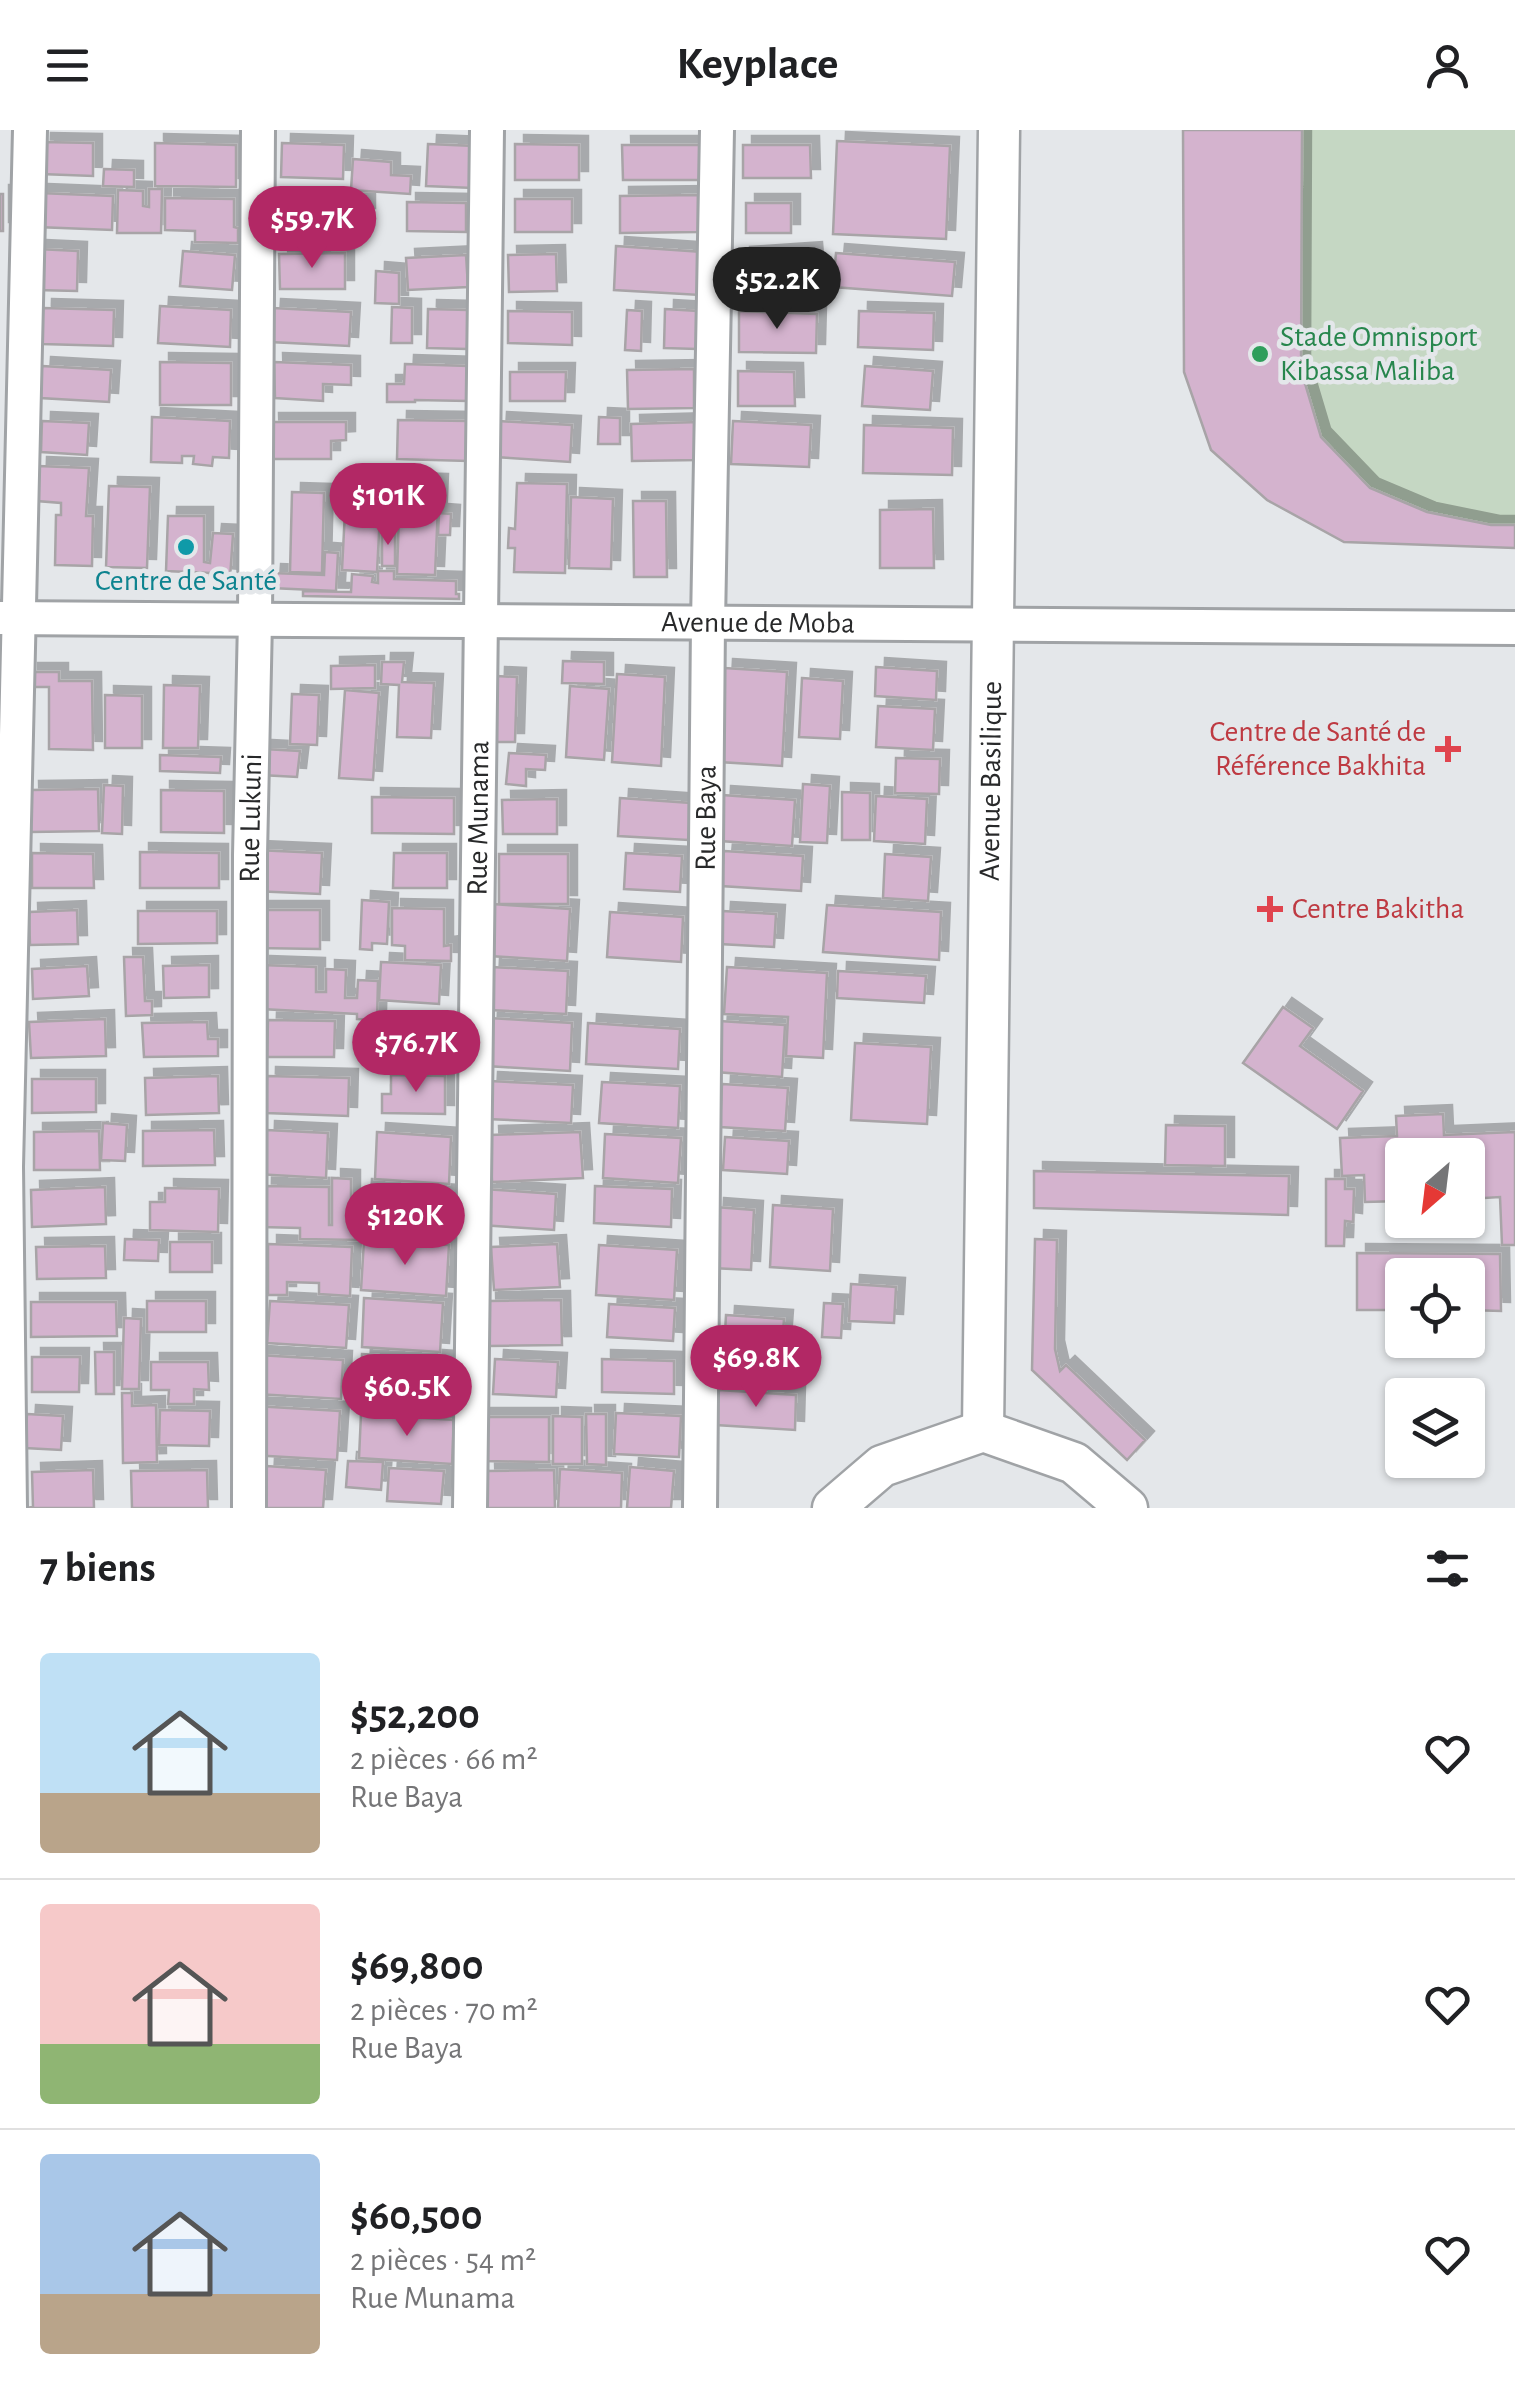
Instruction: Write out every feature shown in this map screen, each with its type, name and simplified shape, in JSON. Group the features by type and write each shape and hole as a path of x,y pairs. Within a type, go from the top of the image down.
{"street":[{"path":"10,1508 6,1167 9,618 30,130"},
{"name":"Rue Lukuni","path":"249,1508 250,856 258,130"},
{"name":"Rue Munama","path":"470,1508 487,130"},
{"name":"Rue Baya","path":"700,1508 717,130"},
{"name":"Avenue Basilique","path":"983,1431 1000,130"},
{"name":"Avenue de Moba","path":"9,618 1515,628"},
{"path":"833,1508 882,1466 983,1431 1074,1463 1127,1508"}],"green space":[{"name":"Stade Omnisport Kibassa Maliba","path":"1183,130 1515,130 1515,548 1344,542 1267,500 1211,450"}],"building":[{"name":"Stade Omnisport Kibassa Maliba","path":"1183,130 1302,130 1301,370 1321,437 1370,488 1427,512 1491,525 1515,525 1515,548 1344,542 1267,500 1211,450 1184,372"},
{"path":"837,141 950,146 946,239 833,234"},
{"path":"42,142 93,143 93,176 41,174"},
{"path":"155,143 236,145 236,187 155,186"},
{"path":"282,143 344,145 343,179 281,177"},
{"path":"428,144 475,146 473,188 426,186"},
{"path":"515,144 579,145 579,180 515,180"},
{"path":"622,145 702,145 703,180 623,180"},
{"path":"743,145 810,145 811,178 743,178"},
{"path":"353,159 391,162 391,175 411,176 410,194 351,190"},
{"path":"104,169 134,170 134,187 103,186"},
{"path":"149,189 162,189 161,233 117,233 118,190 143,191 143,206 149,207"},
{"path":"39,193 113,196 112,230 37,227"},
{"path":"3,194 3,231 0,231"},
{"path":"698,195 698,232 620,233 620,196"},
{"path":"326,197 366,198 366,217 355,217 355,232 281,232 282,201 326,202"},
{"path":"165,198 234,199 238,243 195,242 195,231 165,230"},
{"path":"515,199 572,199 572,232 515,232"},
{"path":"407,202 466,203 466,232 407,231"},
{"path":"746,203 791,203 791,233 746,233"},
{"path":"616,246 703,252 700,295 614,290"},
{"path":"37,249 78,251 77,291 36,290"},
{"path":"183,251 235,255 232,290 180,286"},
{"path":"813,251 816,289 743,294 741,256"},
{"path":"345,253 345,289 280,289 279,254"},
{"path":"836,253 955,262 952,296 833,287"},
{"path":"556,254 557,291 509,292 508,255"},
{"path":"466,255 468,287 408,290 406,258"},
{"path":"376,271 399,273 399,304 375,303"},
{"path":"160,306 231,310 230,347 158,343"},
{"path":"392,307 412,308 412,343 391,343"},
{"path":"43,308 114,310 113,346 42,344"},
{"path":"272,308 351,312 349,346 270,342"},
{"path":"428,309 468,310 467,349 427,348"},
{"path":"665,309 698,311 697,349 664,348"},
{"path":"627,310 642,311 641,351 625,350"},
{"path":"508,311 572,312 572,345 508,343"},
{"path":"739,311 817,314 816,353 739,352"},
{"path":"859,311 934,313 933,350 858,347"},
{"path":"160,362 231,363 231,405 160,405"},
{"path":"274,362 351,365 351,385 323,384 323,401 275,398"},
{"path":"405,364 469,366 468,401 387,402 387,384 404,384"},
{"path":"42,366 111,370 109,402 40,398"},
{"path":"865,366 933,371 930,410 862,406"},
{"path":"694,369 694,408 628,409 627,370"},
{"path":"738,371 794,372 795,406 738,406"},
{"path":"510,372 566,372 565,401 510,401"},
{"path":"152,417 230,421 229,458 213,457 212,466 193,464 194,456 182,456 182,463 151,462"},
{"path":"599,417 620,418 620,444 598,444"},
{"path":"398,420 469,421 468,461 397,459"},
{"path":"42,421 89,423 87,455 41,452"},
{"path":"498,421 572,425 570,462 496,457"},
{"path":"733,421 811,425 809,467 731,464"},
{"path":"270,422 346,422 346,440 331,441 331,459 271,459"},
{"path":"699,422 699,460 632,461 631,424"},
{"path":"864,425 953,428 952,475 863,473"},
{"path":"38,466 89,468 86,516 93,516 92,566 55,565 56,515 61,515 61,503 37,501"},
{"path":"400,482 439,483 435,575 397,574"},
{"path":"517,483 567,484 565,573 514,572 515,548 508,548 509,528 515,529"},
{"path":"109,486 150,487 147,568 106,567"},
{"path":"292,492 324,493 322,573 290,572"},
{"path":"571,497 613,499 611,569 569,568"},
{"path":"633,501 666,501 667,577 634,577"},
{"path":"933,509 934,568 880,568 880,510"},
{"path":"345,511 380,514 377,572 342,570"},
{"path":"439,513 451,514 450,535 438,535"},
{"name":"Centre de Santé","path":"168,516 204,516 204,562 210,563 213,533 233,534 230,578 166,571"},
{"path":"382,531 395,531 395,566 382,566"},
{"path":"325,552 338,553 336,591 271,588 272,573 324,575"},
{"path":"378,571 394,571 394,579 456,581 459,599 303,596 303,591 351,592 352,574 373,576 372,582 378,583"},
{"path":"563,661 604,662 604,684 562,683"},
{"path":"382,662 404,662 402,682 434,683 431,738 397,737 399,685 381,684"},
{"path":"375,665 375,688 331,689 331,666"},
{"path":"876,667 937,671 936,700 875,696"},
{"path":"724,668 787,672 782,766 719,762"},
{"path":"29,672 59,672 59,681 92,681 93,750 49,749 49,687 29,687"},
{"path":"617,674 665,677 661,766 612,762"},
{"path":"496,676 517,677 515,742 494,742"},
{"path":"802,678 843,681 840,739 799,737"},
{"path":"164,685 200,686 198,748 163,748"},
{"path":"570,686 609,689 604,760 566,757"},
{"path":"345,690 379,693 373,780 339,778"},
{"path":"292,694 319,695 317,745 290,744"},
{"path":"105,695 142,696 142,748 105,748"},
{"path":"878,706 935,709 933,750 876,747"},
{"path":"263,749 300,751 297,777 261,775"},
{"path":"509,753 546,755 545,770 526,769 526,786 506,784"},
{"path":"160,755 221,757 220,773 160,771"},
{"path":"896,758 940,759 939,794 895,793"},
{"path":"803,784 830,786 827,843 800,842"},
{"path":"104,785 123,786 122,834 102,833"},
{"path":"98,789 99,831 31,832 30,790"},
{"path":"161,790 224,791 224,833 161,832"},
{"path":"842,792 870,793 870,840 842,840"},
{"path":"722,795 795,800 792,846 720,841"},
{"path":"876,796 927,799 925,844 874,841"},
{"path":"372,797 454,798 454,834 372,833"},
{"path":"620,798 691,803 688,840 618,836"},
{"path":"557,799 557,834 503,834 502,800"},
{"path":"255,850 322,853 320,894 253,891"},
{"path":"724,851 803,856 801,891 721,886"},
{"path":"140,852 219,853 219,888 140,888"},
{"path":"32,853 93,854 94,888 32,888"},
{"path":"394,853 447,853 447,888 393,888"},
{"path":"626,853 682,856 680,892 624,889"},
{"path":"499,854 568,854 568,904 499,904"},
{"path":"885,854 931,857 928,901 883,898"},
{"path":"362,900 389,902 387,944 372,943 372,950 360,949"},
{"path":"492,904 570,909 567,961 489,956"},
{"path":"827,905 941,912 939,960 823,952"},
{"path":"392,908 444,909 444,946 451,945 451,961 405,960 405,946 392,945"},
{"path":"77,910 78,944 30,945 29,912"},
{"path":"256,910 320,910 320,949 256,948"},
{"path":"138,911 217,911 217,943 138,944"},
{"path":"722,911 776,914 774,947 720,944"},
{"path":"610,912 683,917 681,962 607,957"},
{"path":"124,957 143,957 145,1001 152,1001 152,1015 126,1016"},
{"path":"381,962 441,965 439,1004 379,1000"},
{"path":"209,965 209,997 164,998 163,966"},
{"path":"261,965 316,967 316,992 326,992 326,969 346,970 345,998 357,998 358,980 378,981 377,1020 357,1019 357,1014 261,1009"},
{"path":"87,966 89,996 33,999 32,969"},
{"path":"491,967 568,971 566,1014 489,1010"},
{"path":"727,967 827,973 823,1058 786,1056 788,1017 724,1014"},
{"path":"838,971 926,976 924,1003 837,998"},
{"path":"1283,1007 1313,1028 1300,1046 1363,1091 1337,1129 1243,1063"},
{"path":"489,1018 572,1023 570,1071 487,1066"},
{"path":"105,1019 106,1056 31,1058 29,1022"},
{"path":"268,1020 335,1021 334,1057 267,1057"},
{"path":"387,1021 442,1022 441,1054 387,1053"},
{"path":"719,1021 785,1025 782,1077 716,1072"},
{"path":"207,1022 208,1039 218,1039 218,1056 144,1057 142,1023"},
{"path":"588,1023 680,1029 678,1069 586,1064"},
{"path":"855,1043 931,1047 927,1124 851,1120"},
{"path":"391,1075 445,1076 445,1114 382,1113 382,1094 391,1094"},
{"path":"218,1076 219,1113 146,1115 145,1078"},
{"path":"267,1076 349,1078 348,1116 266,1113"},
{"path":"32,1079 96,1079 96,1112 32,1113"},
{"path":"489,1081 573,1085 571,1123 487,1119"},
{"path":"602,1082 680,1086 678,1128 599,1123"},
{"path":"722,1084 788,1088 785,1131 720,1127"},
{"path":"1443,1114 1444,1135 1515,1132 1515,1245 1502,1245 1500,1197 1485,1198 1485,1138 1385,1138 1385,1201 1365,1202 1364,1175 1342,1176 1340,1138 1397,1136 1396,1116"},
{"path":"103,1123 127,1125 125,1161 101,1160"},
{"path":"1166,1125 1225,1126 1225,1166 1165,1165"},
{"path":"214,1130 215,1165 143,1166 143,1131"},
{"path":"266,1130 328,1133 326,1178 255,1174 265,1162"},
{"path":"99,1131 100,1170 34,1170 34,1132"},
{"path":"377,1132 451,1137 449,1184 375,1179"},
{"path":"580,1132 583,1178 492,1182 490,1135"},
{"path":"605,1134 681,1138 678,1183 603,1178"},
{"path":"725,1137 789,1141 787,1174 723,1170"},
{"path":"1034,1171 1289,1176 1288,1215 1034,1208"},
{"path":"332,1178 351,1179 351,1215 359,1216 359,1240 300,1239 300,1228 262,1227 263,1186 329,1187 332,1225"},
{"path":"1326,1179 1345,1179 1345,1189 1354,1189 1353,1222 1345,1221 1344,1246 1326,1246"},
{"path":"595,1186 672,1189 671,1227 594,1223"},
{"path":"105,1187 106,1224 32,1227 31,1190"},
{"path":"165,1188 219,1189 218,1232 150,1230 150,1202 165,1202"},
{"path":"363,1188 450,1194 448,1232 361,1226"},
{"path":"483,1189 556,1194 554,1230 481,1225"},
{"path":"773,1205 833,1209 830,1271 770,1267"},
{"path":"715,1207 754,1210 751,1270 712,1268"},
{"path":"125,1239 159,1240 158,1261 124,1260"},
{"path":"1035,1239 1057,1240 1055,1349 1060,1371 1066,1365 1145,1440 1127,1460 1032,1370"},
{"path":"364,1240 449,1245 446,1296 361,1290"},
{"path":"170,1242 212,1242 212,1272 170,1272"},
{"path":"268,1244 352,1247 350,1296 319,1294 319,1283 287,1282 287,1295 268,1295"},
{"path":"557,1244 560,1287 494,1290 491,1247"},
{"path":"599,1245 677,1250 674,1300 596,1295"},
{"path":"105,1246 106,1278 37,1279 36,1247"},
{"path":"1357,1253 1500,1254 1501,1311 1485,1311 1485,1258 1385,1258 1385,1310 1357,1310"},
{"path":"851,1284 896,1287 894,1323 849,1321"},
{"path":"364,1298 443,1303 440,1352 362,1347"},
{"path":"561,1300 562,1345 488,1346 487,1301"},
{"path":"147,1301 206,1301 206,1332 147,1332"},
{"path":"270,1301 349,1305 346,1348 267,1343"},
{"path":"31,1302 116,1302 117,1336 31,1337"},
{"path":"824,1303 843,1304 841,1338 822,1337"},
{"path":"609,1304 675,1308 673,1341 607,1337"},
{"path":"726,1315 784,1319 780,1373 723,1369"},
{"path":"124,1318 141,1319 139,1389 122,1389"},
{"path":"95,1352 114,1352 114,1394 96,1394"},
{"path":"362,1354 447,1360 445,1402 360,1397"},
{"path":"258,1355 343,1360 341,1399 256,1394"},
{"path":"32,1357 80,1357 79,1392 32,1392"},
{"path":"495,1359 558,1362 556,1397 493,1394"},
{"path":"602,1359 674,1361 674,1394 602,1392"},
{"path":"151,1362 208,1362 209,1390 194,1389 194,1404 168,1404 169,1390 151,1390"},
{"path":"719,1390 796,1395 795,1430 716,1425"},
{"path":"122,1393 132,1393 132,1406 156,1405 157,1462 123,1463"},
{"path":"254,1406 340,1411 337,1460 251,1455"},
{"path":"160,1410 210,1411 209,1446 159,1445"},
{"path":"616,1413 681,1416 679,1457 614,1454"},
{"path":"27,1414 63,1416 61,1450 25,1448"},
{"path":"361,1414 454,1420 452,1464 359,1458"},
{"path":"586,1414 606,1414 606,1465 587,1464"},
{"path":"553,1416 582,1417 582,1464 553,1464"},
{"path":"482,1417 549,1417 549,1462 482,1461"},
{"path":"348,1461 383,1462 381,1490 346,1487"},
{"path":"266,1466 326,1470 323,1508 264,1508"},
{"path":"630,1467 674,1471 671,1508 627,1508"},
{"path":"389,1468 444,1471 441,1504 387,1501"},
{"path":"560,1469 622,1473 621,1508 558,1508"},
{"path":"93,1470 94,1508 25,1508 33,1507 32,1472"},
{"path":"207,1470 208,1508 132,1508 131,1471"},
{"path":"554,1470 555,1508 487,1508 486,1471"}],"place":[{"name":"Stade Omnisport Kibassa Maliba","path":"1260,354"},
{"name":"Centre de Santé","path":"186,547"},
{"name":"Centre de Santé de Référence Bakhita","path":"1448,749"},
{"name":"Centre Bakitha","path":"1270,909"}]}
